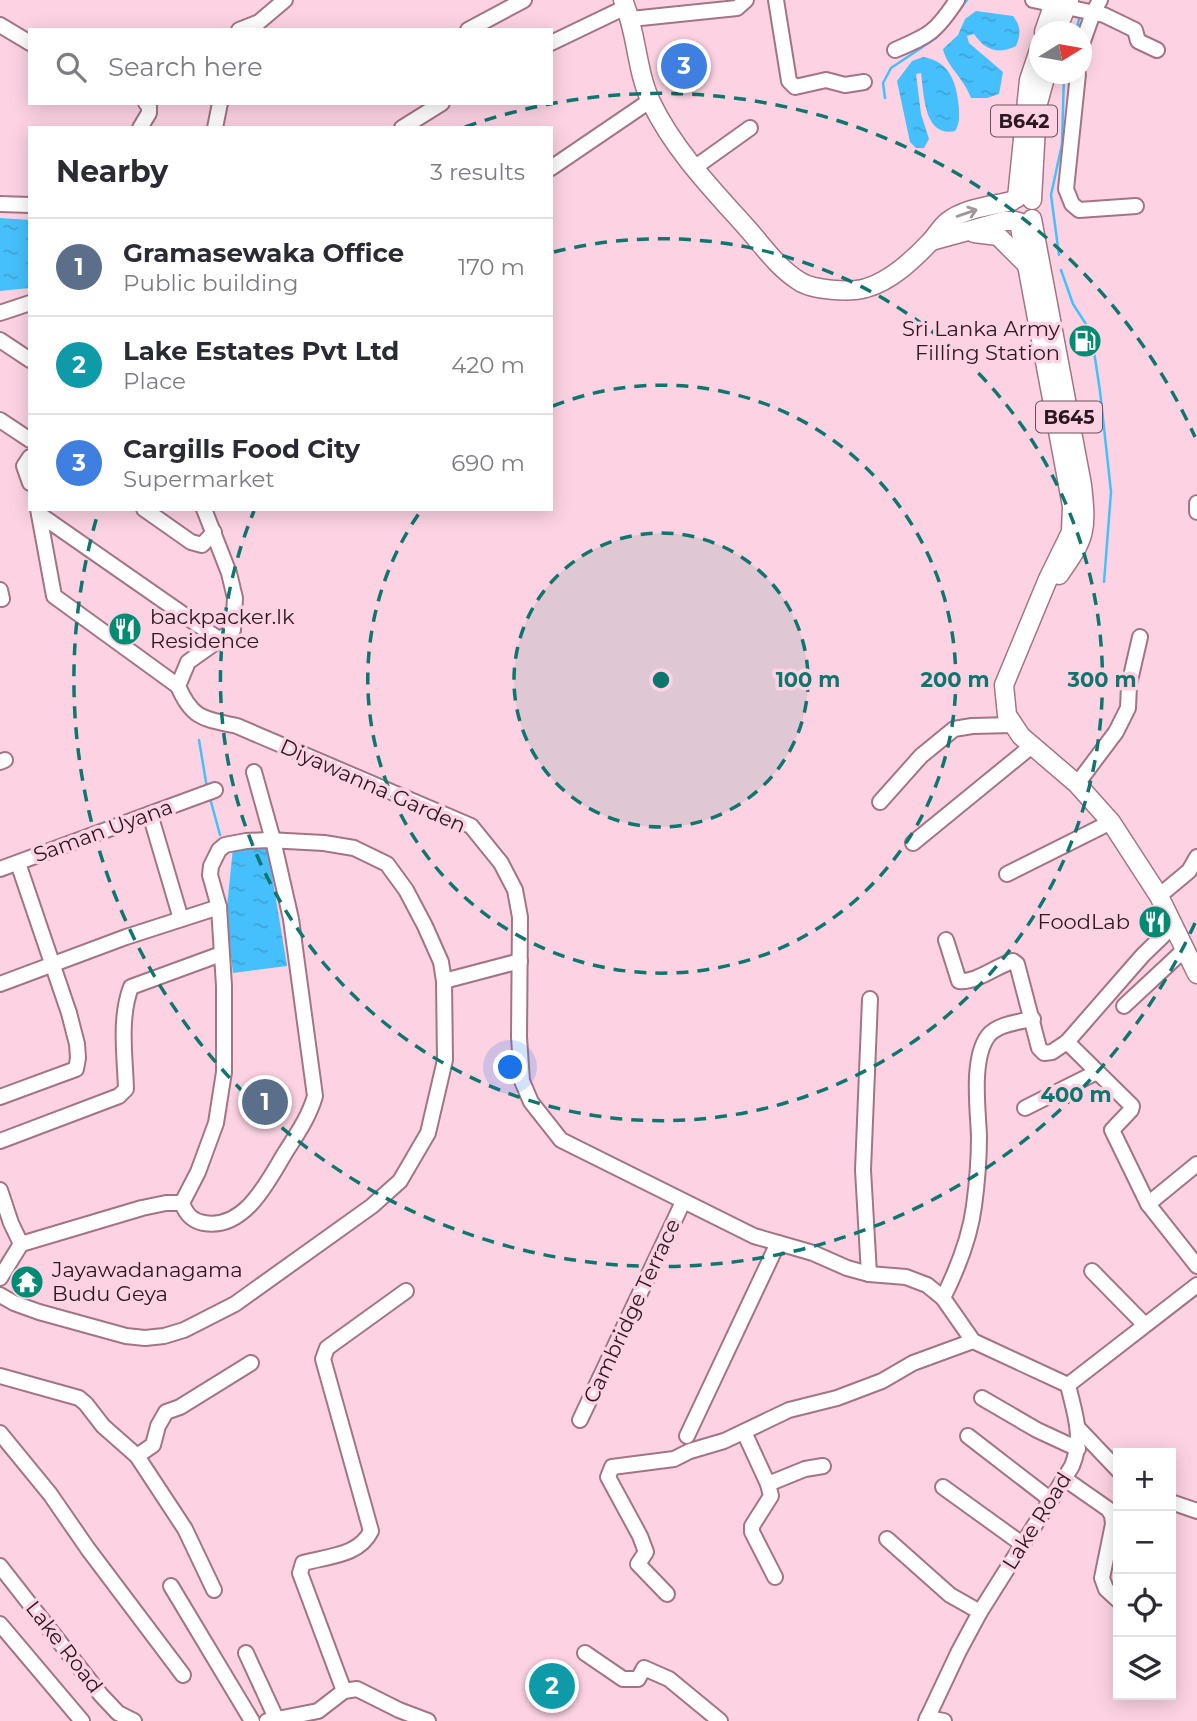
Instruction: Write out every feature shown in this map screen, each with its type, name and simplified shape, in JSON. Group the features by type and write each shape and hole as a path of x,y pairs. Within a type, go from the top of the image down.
{"main road":[{"path":"1050,21 1061,3"},
{"path":"1058,21 1061,3"},
{"path":"626,9 651,100 672,138 781,267 801,283 828,289 866,288 893,274 931,241 949,220 966,212 1020,200 1036,208 1022,221 1004,221 931,241"},
{"name":"B642","path":"1020,200 1029,80"},
{"name":"B642","path":"1020,200 1043,84"},
{"path":"1020,200 1010,214 1022,221"},
{"name":"B645","path":"1022,221 1072,506 1071,531 1003,685 1007,715 1013,725 1077,784 1111,822 1159,895 1197,974"},
{"name":"B645","path":"1022,221 1082,485 1086,520 1079,547 1039,604"},
{"path":"964,232 998,236 1028,266"}],"street":[{"path":"244,28 259,22 285,0"},
{"path":"472,28 524,0"},
{"path":"553,42 626,9 737,8 746,0"},
{"path":"776,0 789,81 795,87 825,80 845,85 864,82"},
{"path":"895,50 923,38 940,26 957,0"},
{"path":"1033,0 1096,7 1104,15 1135,30 1138,41 1157,50"},
{"path":"0,46 4,28 28,42"},
{"path":"1077,84 1066,189 1072,204 1079,210 1136,205"},
{"path":"553,166 651,100"},
{"path":"141,126 149,113 148,105"},
{"path":"215,126 220,105"},
{"path":"411,125 439,105"},
{"path":"694,167 751,128"},
{"path":"0,204 28,205"},
{"path":"0,313 28,304"},
{"path":"0,340 28,359"},
{"path":"0,420 28,439"},
{"path":"28,460 24,466 28,477"},
{"path":"1197,503 1197,512"},
{"path":"147,511 191,542 202,545 214,532"},
{"path":"38,512 54,596 178,686 188,662 233,629 235,598 229,573 205,511"},
{"path":"38,512 220,640"},
{"path":"1077,784 1116,732 1128,708 1129,685 1140,637"},
{"name":"Diyawanna Garden","path":"178,686 184,699 199,718 237,726 471,826 501,863 515,890 520,917 519,1037 523,1081 531,1102 561,1140 754,1236 813,1253 847,1268 869,1274 906,1277 927,1285 943,1298"},
{"path":"880,802 921,756 954,729 1013,725"},
{"path":"914,843 1033,745"},
{"path":"0,1295 39,1312 126,1336 164,1336 184,1330 235,1304 372,1206 400,1181 428,1133 445,1060 444,981 441,962 406,890 387,864 354,848 273,840 225,845 214,859 210,875 219,907 225,1030 221,1097 207,1148 183,1203 186,1213 198,1222 211,1224 232,1219 247,1208 263,1190 310,1112 315,1096 291,919 273,840 254,772"},
{"name":"Saman Uyana","path":"0,869 211,792"},
{"path":"150,814 181,919"},
{"path":"1007,874 1111,822"},
{"path":"1159,895 1189,872 1197,857"},
{"path":"0,1097 75,1069 78,1058 69,1013 18,863"},
{"path":"0,984 126,937 219,907"},
{"path":"946,940 959,981 971,980 1006,963 1013,961 1017,964 1039,1048 1044,1053 1052,1052 1067,1042 1143,955 1173,926"},
{"path":"1124,1006 1184,950"},
{"path":"0,1141 119,1096 126,1089 125,1019 127,996 131,987 221,954"},
{"path":"444,981 520,961"},
{"path":"869,1274 863,1170 870,999"},
{"path":"1033,1019 1005,1026 989,1035 982,1050 977,1083 979,1140 974,1208 957,1270 943,1298 973,1341 1068,1385 1144,1324 1194,1293"},
{"path":"1067,1042 1132,1105 1131,1110 1112,1130 1148,1204 1197,1266"},
{"path":"1025,1108 1097,1072"},
{"path":"1148,1204 1197,1164"},
{"path":"1,1196 21,1244"},
{"name":"Cambridge Terrace","path":"580,1420 683,1202"},
{"path":"0,1278 21,1244 142,1208 183,1203"},
{"path":"687,1436 778,1243"},
{"path":"1092,1270 1144,1324"},
{"path":"344,1691 300,1568 303,1563 355,1550 366,1542 371,1531 323,1359 327,1348 406,1291"},
{"path":"667,1594 638,1564 646,1552 608,1476 612,1468 674,1459 690,1451 724,1441 789,1410 837,1398 882,1381 914,1363 973,1341"},
{"path":"136,1456 153,1445 158,1426 166,1412 180,1407 251,1363"},
{"path":"0,1376 79,1398 86,1404 103,1426 136,1456 185,1529 214,1590"},
{"name":"Lake Road","path":"927,1720 958,1651 1022,1544 1065,1479 1078,1449 1078,1428 1068,1385"},
{"path":"982,1398 1037,1430 1078,1449"},
{"path":"1078,1428 1113,1466"},
{"path":"744,1432 771,1496 752,1526 752,1532 775,1577"},
{"path":"0,1433 50,1494 183,1675"},
{"path":"968,1436 1051,1500"},
{"path":"768,1484 823,1465"},
{"path":"1065,1479 1108,1509 1112,1515 1102,1578 1113,1595"},
{"path":"943,1487 1022,1544"},
{"path":"1176,1504 1197,1511"},
{"path":"887,1539 950,1595 980,1612"},
{"name":"Lake Road","path":"0,1566 101,1695 118,1713 134,1721"},
{"path":"171,1586 252,1721"},
{"path":"0,1624 82,1721"},
{"path":"246,1653 271,1719 318,1711 344,1691 357,1689 428,1721"},
{"path":"585,1653 623,1679 638,1679 644,1668 669,1679 720,1721"},
{"path":"927,1720 944,1721"}],"water":[{"path":"976,11 1013,16 1019,30 1016,46 1003,50 987,47 974,34 967,36 969,43 1003,72 999,94 987,98 971,98 943,49 958,35 965,19"},
{"path":"923,57 940,63 951,76 956,91 959,120 955,131 937,128 931,122 921,73 916,74 921,114 929,139 924,148 916,148 910,142 897,81 912,61"},
{"path":"0,218 28,220 28,288 0,291"},
{"path":"267,845 287,966 233,973 226,916 233,848"}],"waterway":[{"path":"959,10 967,0"},
{"path":"885,98 883,83 891,68 941,32"},
{"path":"1059,255 1051,195 1062,144 1064,84"},
{"path":"1061,270 1073,304 1091,332 1100,391 1111,492 1104,582"},
{"path":"199,740 207,788"},
{"path":"210,798 220,835"}],"place":[{"name":"Cargills Food City","path":"684,66"},
{"name":"Sri Lanka Army Filling Station","path":"1085,341"},
{"name":"backpacker.lk Residence","path":"125,629"},
{"name":"FoodLab","path":"1155,922"},
{"name":"Gramasewaka Office","path":"265,1102"},
{"name":"Jayawadanagama Budu Geya","path":"27,1282"},
{"name":"Lake Estates Pvt Ltd","path":"552,1686"}]}
